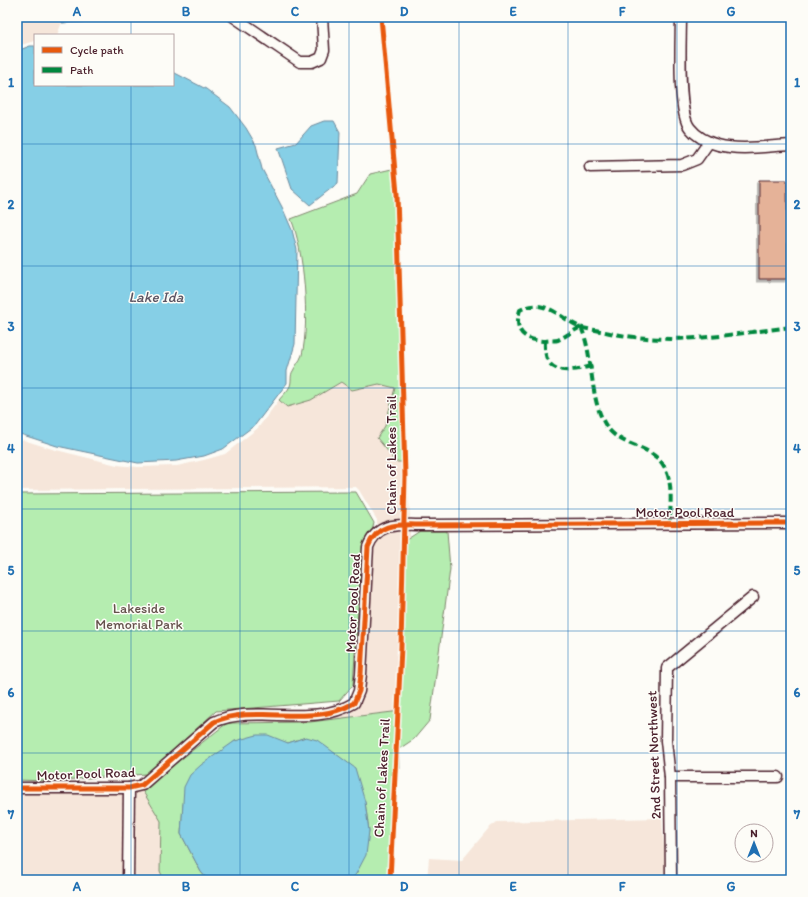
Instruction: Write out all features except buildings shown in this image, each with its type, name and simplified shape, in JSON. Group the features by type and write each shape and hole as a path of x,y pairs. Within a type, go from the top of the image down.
{"street":[{"path":"234,17 300,62 307,63 321,58 324,50 322,17"},
{"path":"681,17 682,108 684,118 689,128 699,138 731,147 791,145"},
{"path":"590,167 682,164 697,158 709,142"},
{"name":"Motor Pool Road","path":"17,788 129,788 142,785 214,722 223,718 239,716 327,714 354,703 359,691 361,674 368,547 377,531 384,528 424,525 791,524"},
{"name":"2nd Street Northwest","path":"671,880 670,777 666,741 667,668 753,597"},
{"path":"670,777 778,777"},
{"path":"128,880 129,788"}],"shaded area":[{"path":"17,17 64,17 57,34 34,34 34,41 17,46"},
{"path":"342,382 352,390 379,384 395,388 385,426 377,438 392,455 394,462 407,462 410,520 383,522 377,525 377,520 356,487 17,490 17,438 52,449 117,465 138,467 177,466 225,454 258,428 279,400 287,407 311,400"},
{"path":"410,531 410,537 403,542 401,711 327,720 350,712 358,706 364,693 373,548 380,536 385,533"},
{"path":"326,720 310,722 231,722"},
{"path":"142,790 161,821 160,871 164,880 133,880 133,792"},
{"path":"17,793 124,793 123,880 17,880"},
{"path":"662,818 666,880 427,880 429,858 462,860 489,828 497,822"}],"green space":[{"path":"396,168 407,462 394,462 391,455 377,438 385,426 395,388 379,384 352,390 341,382 311,400 287,407 279,400 291,384 291,376 302,355 304,341 305,305 302,267 296,232 291,219 357,194 370,174"},
{"name":"Lakeside Memorial Park","path":"356,492 374,523 360,580 353,685 339,701 216,711 147,774 47,781 17,780 17,494"},
{"path":"420,531 447,531 450,569 430,720 414,739 399,749 399,767 394,799 393,880 350,880 356,874 369,831 365,802 306,737 288,743 235,741 219,754 183,804 181,834 201,872 208,880 164,880 160,871 161,821 142,790 227,723 310,722 401,711 403,542"}],"water":[{"path":"64,17 117,17 117,20 62,23"},
{"name":"Lake Ida","path":"34,46 34,86 174,86 174,73 206,89 230,107 246,128 256,145 262,169 292,230 297,250 295,344 287,371 287,383 255,425 223,449 204,456 176,461 138,463 57,446 17,433 17,51"},
{"path":"324,121 334,121 340,132 338,183 310,205 292,189 278,148 296,143 311,126"},
{"path":"257,735 268,735 288,743 306,737 317,740 355,768 365,802 369,831 366,855 356,874 350,880 208,880 201,872 181,834 184,787 190,775 201,765 235,741"}],"marked path":[{"path":"581,327 578,329 575,330 558,340 539,341 522,334 518,324 518,318 520,310 537,306 551,310 572,323 580,327 582,328 625,336 673,339 719,336 791,327"},
{"path":"581,327 588,351 596,402 605,424 609,430 618,437 652,454 660,460 665,468 671,495 670,524"},
{"path":"545,341 545,352 552,366 565,370 592,366"}],"cycle path":[{"name":"Chain of Lakes Trail","path":"381,17 397,194 405,475 401,647 390,880"},
{"path":"17,788 129,788 142,785 214,722 231,717 248,715 320,714 337,711 354,703 359,691 361,674 368,547 372,539 378,533 391,526 791,523"}]}
